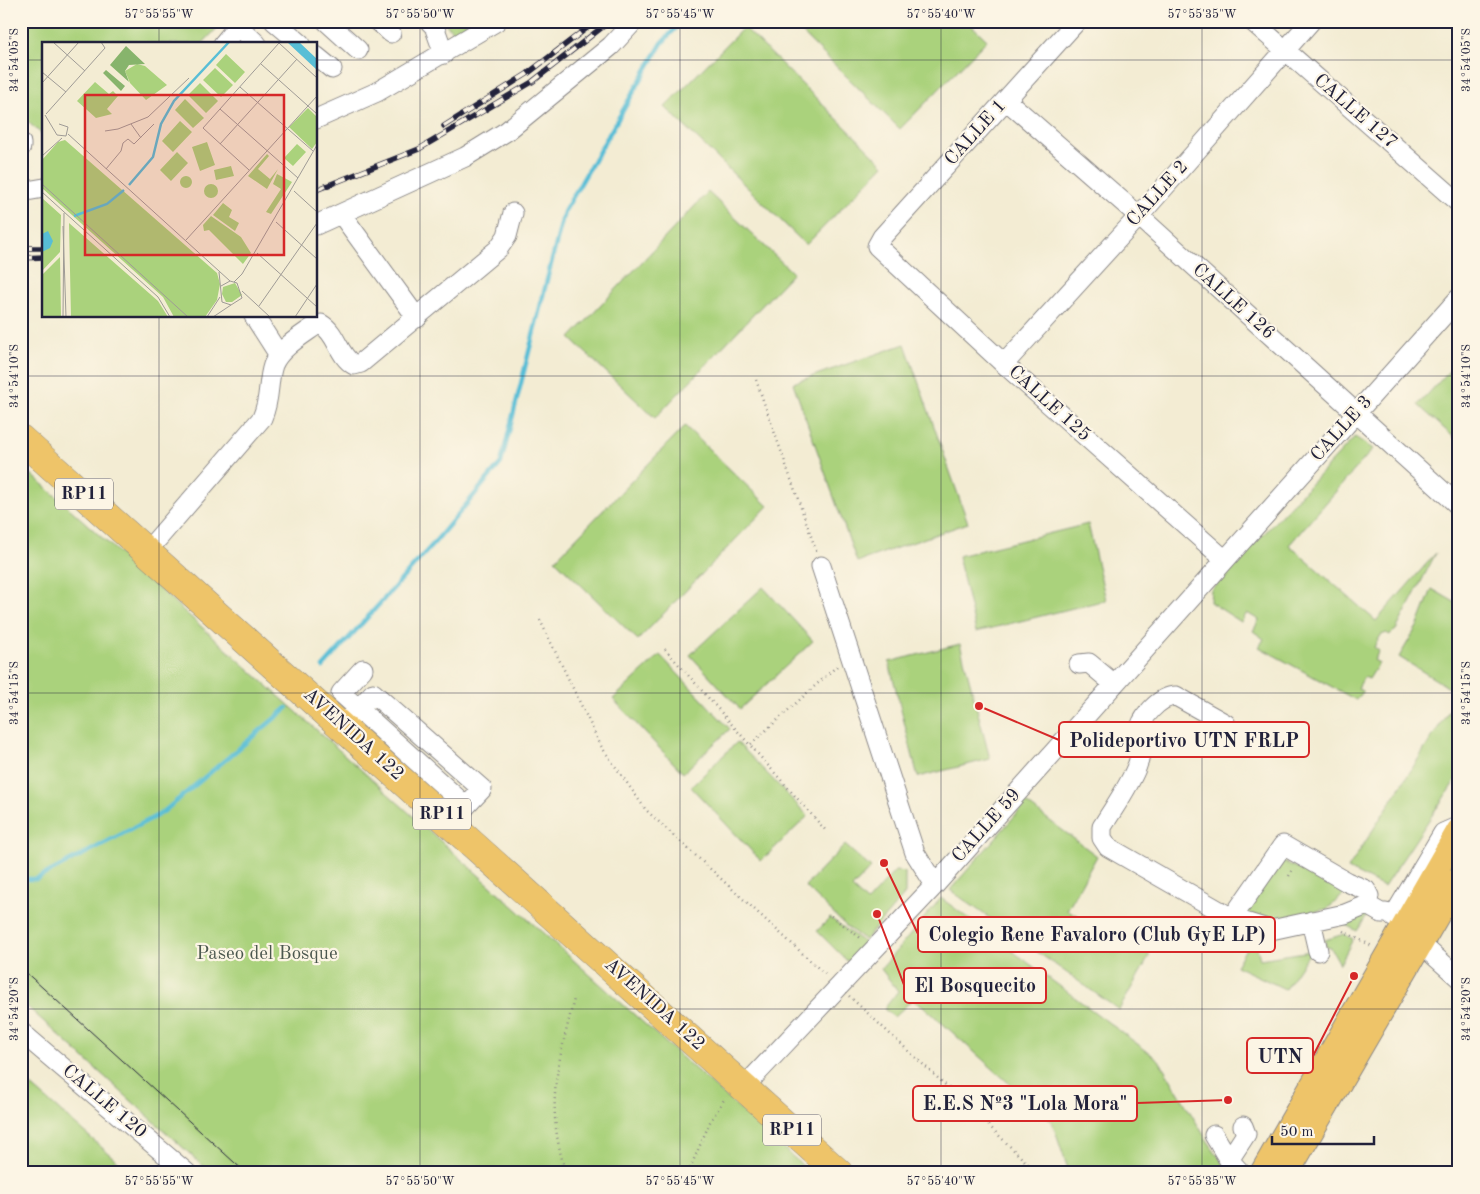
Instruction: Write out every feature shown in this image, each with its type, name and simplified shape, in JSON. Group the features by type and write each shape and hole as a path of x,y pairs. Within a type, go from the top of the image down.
{"highway":[{"name":"AVENIDA 122","path":"21,438 148,550 351,717 458,809 740,1083 840,1173"}],"main road":[{"path":"1262,1173 1394,918 1459,830"},
{"path":"1287,1173 1459,878"}],"street":[{"path":"274,21 299,42"},
{"path":"326,21 358,50"},
{"path":"429,21 434,26 444,54"},
{"path":"318,118 377,92 497,21"},
{"path":"318,224 342,215 464,157 507,130 611,46 634,21"},
{"name":"CALLE 1","path":"877,246 882,237 1077,21"},
{"name":"CALLE 127","path":"1252,21 1459,203"},
{"name":"CALLE 2","path":"1004,364 1139,216 1310,21"},
{"path":"225,42 240,24 255,42"},
{"path":"318,58 332,69"},
{"name":"CALLE 126","path":"1006,100 1139,216 1459,506"},
{"path":"21,143 21,148"},
{"path":"21,192 42,188"},
{"path":"148,550 262,418 268,404 272,366 279,355 315,326 321,324 328,328 347,361 354,365 361,363 498,249 507,236 513,213"},
{"path":"342,215 417,318"},
{"name":"CALLE 125","path":"877,246 1004,364 1224,559"},
{"name":"CALLE 3","path":"1224,559 1459,298"},
{"path":"255,318 279,355"},
{"name":"CALLE 59","path":"740,1083 840,987 935,885 1224,559"},
{"path":"821,566 915,853 935,885"},
{"path":"1079,664 1089,663 1114,684"},
{"path":"351,717 341,693 363,669"},
{"path":"373,693 473,782 458,809 374,722 351,717 373,693"},
{"path":"1226,724 1176,696 1167,696 1156,705 1146,717 1138,733 1140,751 1138,765 1102,827 1102,838 1108,847 1233,917 1271,930 1315,937 1360,901"},
{"path":"374,722 388,706"},
{"path":"1233,917 1283,846 1314,864 1360,901 1380,913 1394,918 1443,833 1459,826"},
{"path":"1233,917 1271,926 1333,911 1360,901"},
{"path":"1420,944 1459,978"},
{"name":"CALLE 120","path":"21,1032 187,1173"},
{"path":"1235,1166 1246,1134 1243,1126"},
{"path":"1214,1135 1235,1166"}],"path":[{"path":"756,380 821,566"},
{"path":"540,620 600,746 646,810 987,1123 1037,1173"},
{"path":"665,649 827,832"},
{"path":"751,744 850,654"},
{"path":"831,916 866,942"},
{"path":"1315,937 1342,931 1367,944"},
{"path":"566,1173 558,1147 553,1110 555,1079 574,998"},
{"path":"688,1173 710,1122 740,1083"}],"green space":[{"path":"21,21 224,21 204,42 42,42 42,134 21,116"},
{"path":"443,21 471,21 454,33"},
{"path":"790,21 967,21 987,40 900,129"},
{"path":"744,27 884,165 806,245 665,107"},
{"path":"708,192 793,273 655,418 570,338"},
{"path":"905,344 968,523 857,562 793,383"},
{"path":"1459,360 1459,442 1418,405"},
{"path":"685,426 768,506 638,640 555,560"},
{"path":"1355,437 1373,449 1289,545 1376,621 1436,553 1396,630 1389,635 1387,633 1381,635 1374,647 1379,651 1374,660 1379,663 1369,679 1364,677 1358,688 1363,692 1356,700 1259,647 1264,639 1253,631 1259,620 1247,613 1241,622 1210,602 1211,590"},
{"name":"Paseo del Bosque","path":"21,465 811,1173 211,1173 21,1001"},
{"path":"1088,524 1106,600 976,632 958,556"},
{"path":"763,587 813,641 740,709 690,655"},
{"path":"1432,589 1456,603 1459,619 1459,694 1399,657 1418,625"},
{"path":"960,644 990,759 918,777 889,662"},
{"path":"660,655 730,729 683,773 613,699"},
{"path":"1459,695 1459,775 1384,887 1348,869"},
{"path":"737,742 808,816 761,861 691,787"},
{"path":"1026,803 1097,856 1067,910 1150,955 1119,1010 950,890"},
{"path":"845,845 871,868 852,888 867,902 895,871 905,872 905,894 865,940 847,927 805,886"},
{"path":"1279,860 1349,890 1327,909 1272,920 1254,917 1246,912"},
{"path":"941,898 1159,1060 1205,1137 1230,1173 1073,1173 1068,1169 1052,1122 922,1005 912,1000 894,1017 884,1009 898,991 881,969"},
{"path":"1368,914 1357,931 1338,921"},
{"path":"830,918 865,943 848,962 817,931"},
{"path":"1344,934 1353,939 1340,964 1331,948 1326,947 1325,940"},
{"path":"1255,940 1260,959 1311,951 1285,989 1236,966 1248,945"},
{"path":"21,1077 131,1173 21,1173"}],"waterway":[{"path":"323,667 434,543 501,463 564,212 662,43 682,21"},
{"path":"21,879 36,879 162,813 287,708"}],"tram line":[{"path":"21,968 246,1173"}],"railway":[{"path":"444,126 527,74 596,21"},
{"path":"318,189 419,149 532,82 610,21"},
{"path":"21,248 42,248"},
{"path":"21,258 42,257"}],"place":[{"name":"Polideportivo UTN FRLP","path":"979,706"},
{"name":"Colegio Rene Favaloro (Club GyE LP)","path":"884,863"},
{"name":"El Bosquecito","path":"877,914"},
{"name":"UTN","path":"1354,976"},
{"name":"E.E.S Nº3 \"Lola Mora\"","path":"1228,1100"}]}
